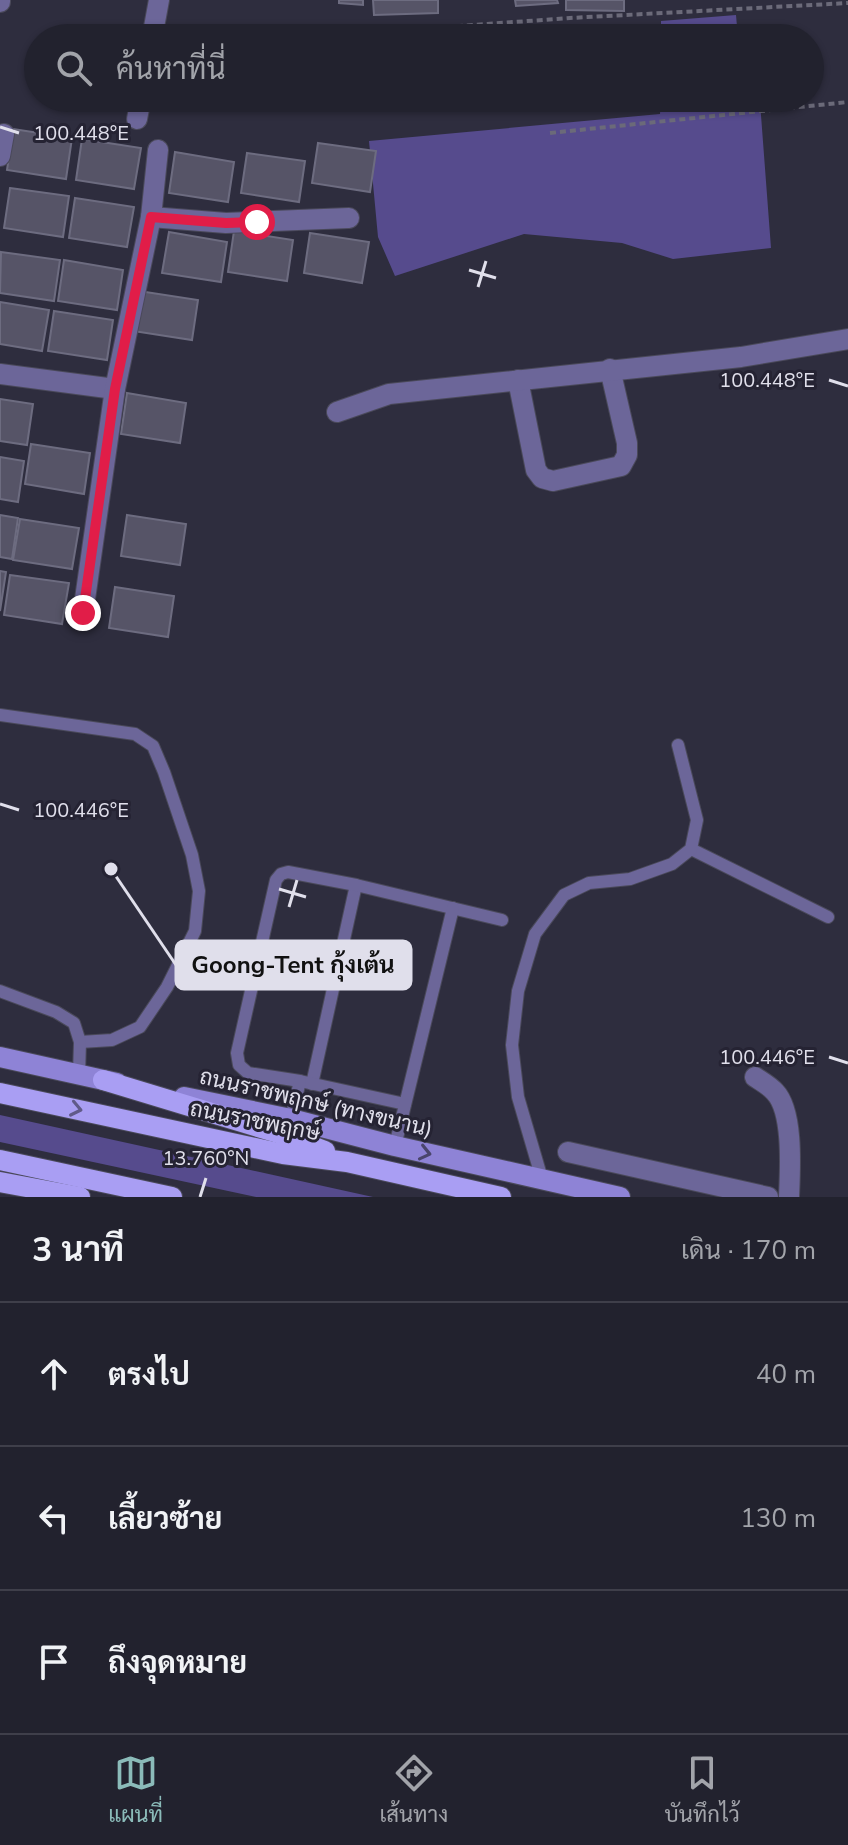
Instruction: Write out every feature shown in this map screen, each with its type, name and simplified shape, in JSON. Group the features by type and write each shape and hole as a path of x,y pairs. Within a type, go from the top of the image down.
{"main road":[{"name":"ถนนราชพฤกษ์ (ทางขนาน)","path":"0,1057 291,1119 620,1197"},
{"path":"103,1080 278,1133 347,1162"},
{"name":"ถนนราชพฤกษ์","path":"0,1093 283,1154 347,1162 501,1197"},
{"path":"0,1160 172,1197"},
{"path":"0,1182 80,1197"}],"street":[{"path":"155,24 159,0"},
{"path":"137,119 138,112"},
{"path":"0,156 4,134"},
{"path":"83,613 115,389 151,217 158,150"},
{"path":"151,217 226,223 349,218"},
{"path":"337,412 389,394 741,357 848,339"},
{"path":"518,380 536,470 542,478 553,481 621,466 627,455 610,369"},
{"path":"0,374 115,389"},
{"path":"755,1077 777,1093 787,1118 791,1151 789,1197"},
{"path":"568,1152 768,1197"}],"lane":[{"path":"0,715 135,734 153,746 192,855 199,891 195,931 167,987 140,1027 112,1040 80,1042"},
{"path":"542,1179 518,1097 512,1045 518,991 535,934 564,895 589,883 630,879 672,864 691,849 697,820 678,745"},
{"path":"691,849 828,917"},
{"path":"405,1104 306,1082 248,1073 239,1065 237,1053 276,880 288,872 502,920"},
{"path":"291,1119 306,1082 356,885"},
{"path":"395,1146 453,908"},
{"path":"0,991 56,1012 74,1023 80,1042 79,1074"}],"path":[{"path":"487,24 848,3"},
{"path":"824,104 848,102"},
{"path":"550,133 752,112"}],"shaded area":[{"path":"736,15 737,24 661,24 661,21"},
{"path":"761,112 771,248 673,259 622,243 524,234 395,276 378,237 369,141 660,114"},
{"path":"0,1115 373,1197 256,1197 0,1142"}],"building":[{"path":"339,0 363,0 363,5 339,3"},
{"path":"373,0 438,0 438,13 374,15"},
{"path":"515,0 557,0 558,3 516,6"},
{"path":"566,0 624,0 624,11 566,10"},
{"path":"13,129 72,138 66,179 7,170"},
{"path":"82,139 141,148 134,189 76,180"},
{"path":"318,143 376,151 370,192 312,183"},
{"path":"175,152 234,162 228,202 169,193"},
{"path":"247,153 305,161 299,202 241,193"},
{"path":"10,188 69,196 63,237 4,228"},
{"path":"75,198 134,207 127,247 69,238"},
{"path":"234,231 293,240 287,281 228,272"},
{"path":"169,232 227,242 221,282 162,273"},
{"path":"310,233 369,242 362,283 304,273"},
{"path":"1,252 60,260 54,301 0,293"},
{"path":"64,260 123,270 117,310 58,301"},
{"path":"139,291 198,300 192,340 133,331"},
{"path":"0,302 49,310 42,351 0,344"},
{"path":"54,311 113,320 107,360 48,351"},
{"path":"127,393 186,403 180,443 121,434"},
{"path":"0,399 33,404 27,445 0,441"},
{"path":"31,444 90,453 84,494 25,484"},
{"path":"0,457 24,461 18,502 0,499"},
{"path":"0,515 18,518 12,559 0,557"},
{"path":"127,515 186,524 180,565 121,556"},
{"path":"20,519 79,528 72,569 13,560"},
{"path":"0,571 6,572 0,611"},
{"path":"10,575 69,583 62,624 4,615"},
{"path":"115,587 174,596 168,637 109,628"}],"place":[{"name":"Goong-Tent กุ้งเต้น","path":"111,869"}],"route":[{"path":"83,613 115,389 151,217 226,223 257,222"}]}
